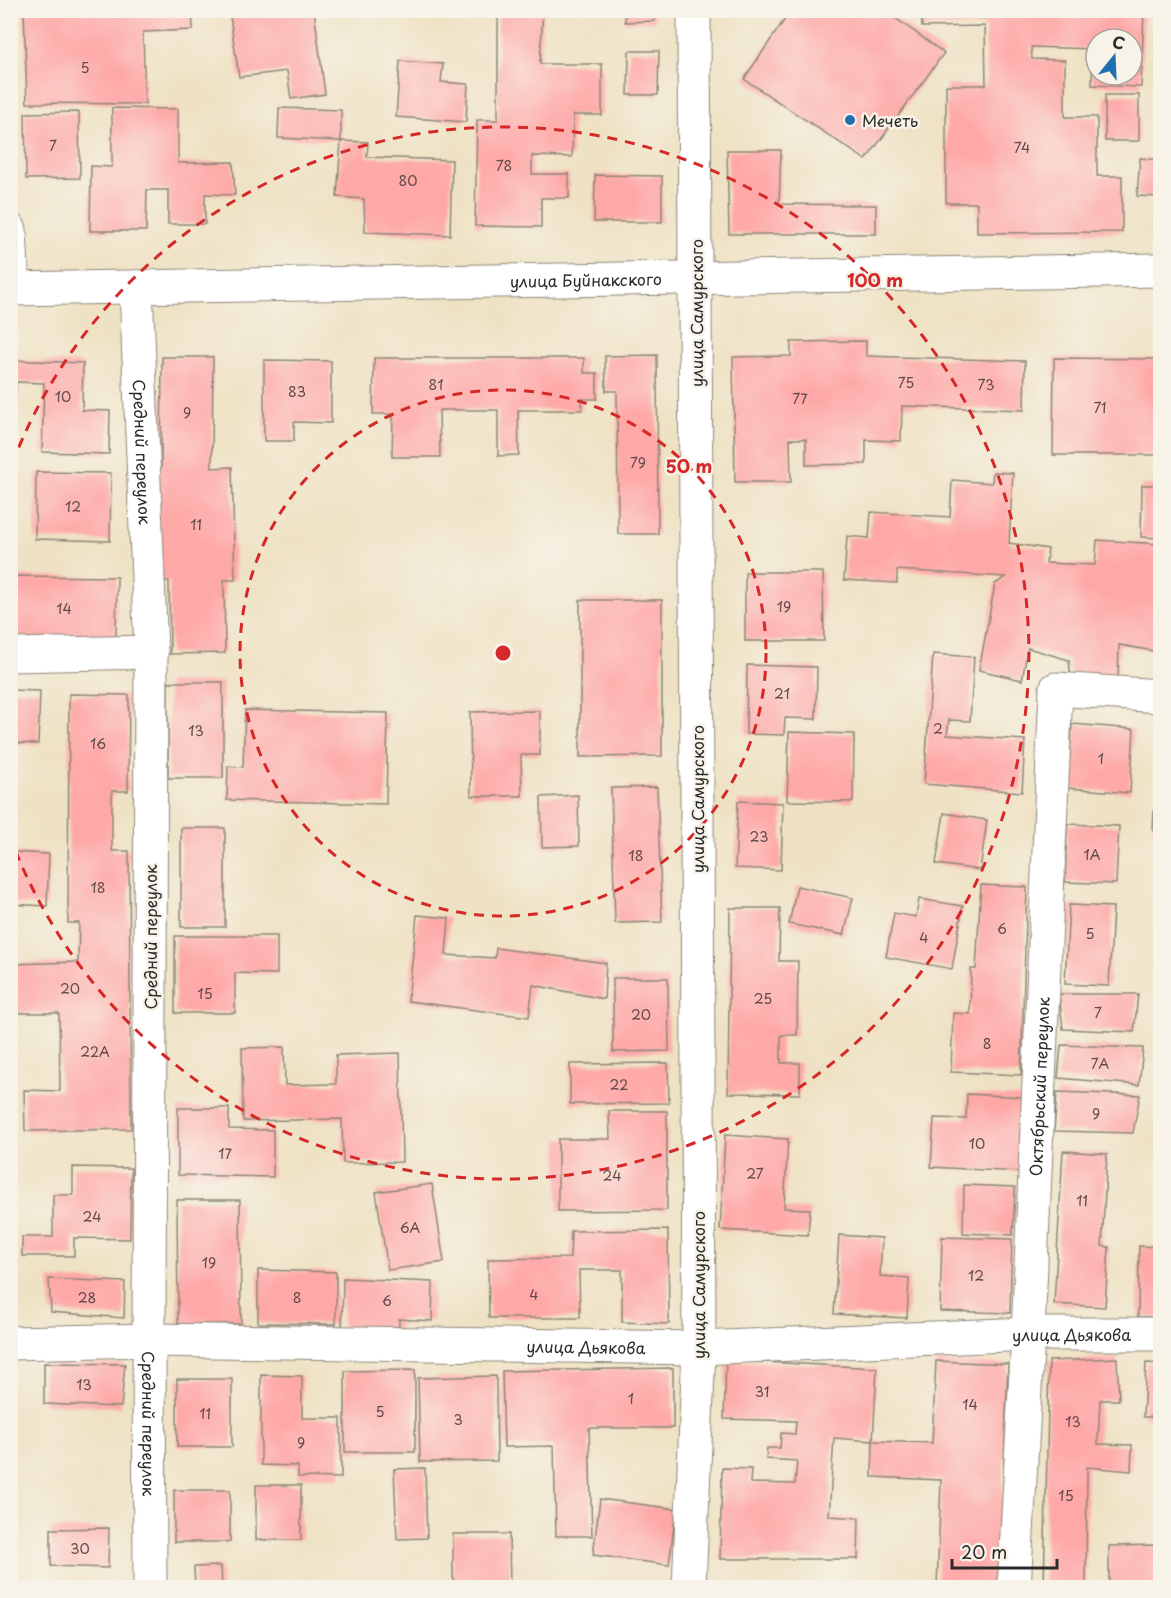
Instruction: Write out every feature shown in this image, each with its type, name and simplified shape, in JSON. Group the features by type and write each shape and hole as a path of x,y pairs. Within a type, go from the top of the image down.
{"street":[{"name":"улица Самурского","path":"689,1587 699,1348 694,10"},
{"path":"10,230 12,289"},
{"name":"улица Буйнакского","path":"12,289 1161,270"},
{"name":"Средний переулок","path":"136,287 151,652 150,1587"},
{"path":"10,655 151,652"},
{"name":"Октябрьский переулок","path":"1014,1587 1028,1334 1056,689 1161,696"},
{"name":"улица Дьякова","path":"10,1343 149,1340 699,1348 1028,1334 1161,1334"}],"building":[{"path":"24,10 192,10 193,30 143,32 145,104 27,103"},
{"path":"229,10 314,10 325,94 291,99 287,71 239,77"},
{"path":"343,10 400,10 400,16 343,14"},
{"path":"498,10 543,10 540,64 602,64 602,115 573,115 572,157 532,156 532,174 569,174 569,198 541,198 541,227 475,226 477,120 498,120"},
{"path":"625,10 655,10 655,21 625,22"},
{"name":"Мечеть","path":"791,10 884,10 944,53 866,160 744,79"},
{"path":"921,10 1144,10 1143,27 1084,27 1084,49 1031,47 1032,59 1065,60 1065,117 1097,117 1097,176 1122,176 1122,232 977,233 977,203 946,203 946,85 986,85 985,26 922,27"},
{"path":"629,51 659,51 658,95 628,95"},
{"path":"400,61 443,64 441,82 468,84 466,122 396,117"},
{"path":"1105,95 1139,95 1139,141 1105,141"},
{"path":"112,108 178,109 178,163 233,162 235,195 205,194 205,224 168,224 168,190 147,190 146,231 90,231 91,166 112,167"},
{"path":"279,108 341,110 341,141 278,138"},
{"path":"79,112 80,178 26,179 25,113"},
{"path":"341,141 368,142 367,157 452,160 450,235 365,232 364,199 337,197"},
{"path":"727,150 781,150 779,204 876,205 876,234 729,234"},
{"path":"1140,158 1160,160 1160,197 1137,196"},
{"path":"595,175 662,176 662,222 594,222"},
{"path":"866,341 866,356 1025,361 1024,410 902,406 901,441 866,440 866,464 806,465 806,439 790,439 791,482 735,482 733,357 791,356 791,342"},
{"path":"657,355 658,534 618,534 617,391 606,391 605,356"},
{"path":"162,357 213,357 212,468 232,467 235,580 224,580 225,653 170,654 169,581 159,581 156,468 161,468"},
{"path":"374,358 584,358 584,373 597,373 597,399 582,399 582,410 518,410 519,455 498,456 498,410 439,410 440,457 392,457 393,414 373,414"},
{"path":"1054,358 1160,359 1160,455 1053,455"},
{"path":"10,360 83,363 82,410 110,411 109,454 42,452 44,383 16,382 16,397 10,397"},
{"path":"264,360 331,361 331,423 294,422 294,441 264,441"},
{"path":"36,472 111,473 110,541 35,539"},
{"path":"993,472 1013,473 1009,543 1048,549 1046,563 1095,565 1097,540 1160,544 1160,652 1119,645 1118,682 1071,679 1069,660 1028,648 1022,680 979,670 995,584 1006,577 897,570 897,583 844,580 847,536 869,538 871,512 950,517 952,480 992,483"},
{"path":"1142,485 1160,485 1160,538 1141,537"},
{"path":"745,572 823,572 824,641 745,641"},
{"path":"12,576 117,577 116,640 12,640"},
{"path":"580,600 662,600 662,756 580,757"},
{"path":"933,654 974,657 970,721 949,720 947,735 1025,740 1022,792 924,784"},
{"path":"747,665 817,667 816,719 785,718 784,735 746,734"},
{"path":"168,682 223,682 223,778 168,778"},
{"path":"10,690 40,691 38,744 10,743"},
{"path":"69,694 129,695 128,791 112,791 112,851 129,851 131,1129 25,1131 24,1090 60,1091 59,1013 10,1013 10,964 78,962 79,923 68,923"},
{"path":"245,710 388,713 386,804 227,800 228,766 243,767"},
{"path":"540,711 540,755 521,755 522,796 471,796 470,712"},
{"path":"1072,724 1134,729 1130,793 1067,788"},
{"path":"789,732 854,734 853,802 787,801"},
{"path":"657,787 662,922 615,923 611,788"},
{"path":"578,795 579,846 542,847 541,797"},
{"path":"738,801 783,803 781,870 735,868"},
{"path":"1154,809 1160,810 1160,831 1153,831"},
{"path":"944,813 987,820 980,870 936,864"},
{"path":"1067,824 1119,826 1116,884 1065,882"},
{"path":"181,828 225,828 225,927 181,927"},
{"path":"10,852 49,854 47,906 10,904"},
{"path":"981,885 1027,887 1021,1075 951,1072 953,1013 970,1014 971,969 976,969"},
{"path":"797,886 853,898 844,935 789,924"},
{"path":"919,899 963,906 952,969 886,957 894,913 916,917"},
{"path":"1069,905 1113,907 1109,986 1065,984"},
{"path":"730,908 780,908 779,961 798,961 797,1035 781,1035 781,1063 800,1063 800,1094 728,1093"},
{"path":"417,915 449,918 446,955 495,958 496,948 606,963 604,999 533,985 529,1017 408,1001"},
{"path":"175,936 277,936 277,974 235,973 235,1013 175,1013"},
{"path":"613,978 668,978 669,1051 613,1052"},
{"path":"1059,994 1138,994 1134,1032 1063,1029"},
{"path":"1061,1045 1143,1048 1139,1085 1058,1078"},
{"path":"284,1047 285,1085 336,1084 336,1055 400,1053 402,1162 343,1163 342,1119 243,1121 242,1048"},
{"path":"668,1063 669,1103 570,1104 570,1064"},
{"path":"1057,1092 1140,1095 1133,1133 1054,1131"},
{"path":"967,1094 1023,1097 1019,1172 931,1167 934,1118 966,1119"},
{"path":"178,1108 229,1108 229,1129 273,1130 273,1177 178,1175"},
{"path":"609,1111 667,1111 667,1210 558,1211 558,1139 610,1139"},
{"path":"725,1135 788,1139 784,1208 810,1209 808,1235 720,1230"},
{"path":"1063,1151 1107,1154 1102,1246 1109,1247 1105,1307 1054,1304"},
{"path":"73,1167 131,1168 130,1239 74,1238 74,1256 22,1256 22,1237 53,1237 53,1195 73,1195"},
{"path":"432,1184 444,1262 388,1270 376,1192"},
{"path":"964,1185 1015,1187 1013,1235 963,1233"},
{"path":"177,1200 240,1200 241,1324 178,1324"},
{"path":"668,1230 669,1324 622,1322 622,1270 579,1270 580,1318 489,1318 488,1259 570,1258 571,1231"},
{"path":"839,1235 882,1238 880,1276 909,1278 907,1318 834,1314"},
{"path":"942,1237 1012,1239 1010,1313 940,1311"},
{"path":"1139,1246 1160,1247 1160,1317 1138,1317"},
{"path":"258,1270 336,1272 336,1324 258,1323"},
{"path":"343,1278 433,1282 432,1321 399,1319 399,1331 342,1329"},
{"path":"49,1279 125,1282 124,1318 51,1312"},
{"path":"1117,1358 1119,1400 1100,1400 1098,1444 1132,1445 1131,1471 1087,1467 1086,1588 1044,1588 1049,1361"},
{"path":"726,1360 877,1368 873,1441 834,1438 829,1516 859,1518 858,1559 720,1559 722,1468 751,1469 750,1483 795,1484 797,1461 766,1459 767,1448 780,1448 781,1433 795,1434 796,1421 724,1419"},
{"path":"936,1361 1008,1364 999,1588 937,1588 941,1480 872,1477 873,1441 932,1443"},
{"path":"44,1363 125,1364 121,1407 44,1404"},
{"path":"1146,1363 1160,1364 1160,1417 1143,1417"},
{"path":"673,1368 673,1428 589,1428 592,1536 556,1536 554,1446 504,1447 502,1371"},
{"path":"415,1370 415,1452 345,1452 345,1371"},
{"path":"261,1375 302,1376 302,1418 341,1418 341,1478 298,1477 298,1466 261,1465"},
{"path":"496,1376 497,1461 420,1462 418,1378"},
{"path":"177,1379 232,1379 232,1447 177,1447"},
{"path":"425,1468 427,1538 397,1539 394,1469"},
{"path":"256,1485 301,1485 301,1540 256,1540"},
{"path":"174,1490 230,1490 230,1542 174,1542"},
{"path":"600,1499 676,1509 669,1565 593,1555"},
{"path":"109,1528 108,1568 51,1566 51,1529"},
{"path":"453,1534 509,1534 510,1586 453,1586"},
{"path":"1160,1545 1160,1588 1109,1588 1109,1546"},
{"path":"221,1566 222,1588 195,1588 194,1567"},
{"path":"50,1584 97,1586 97,1588 50,1588"}],"place":[{"name":"Мечеть","path":"850,120"}]}
